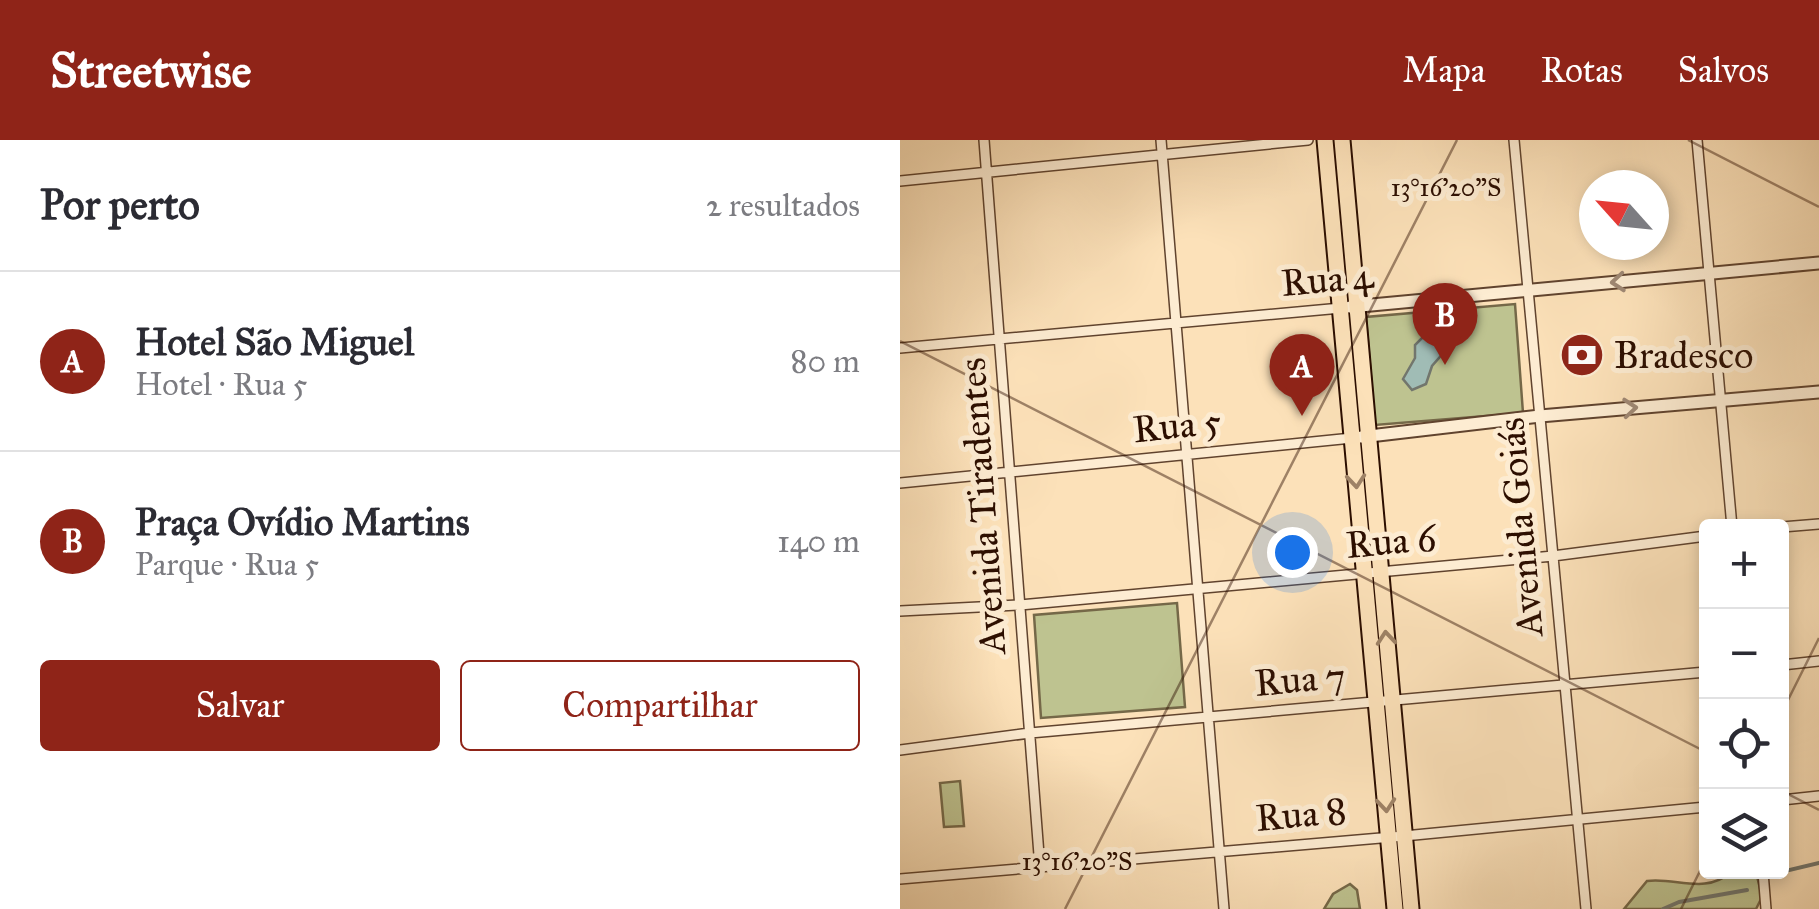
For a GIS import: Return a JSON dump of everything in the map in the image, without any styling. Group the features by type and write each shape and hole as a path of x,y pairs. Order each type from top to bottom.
{"main road":[{"path":"1325,140 1348,307 1373,573 1396,837 1396,909"},
{"path":"1342,140 1348,307"},
{"path":"1396,837 1411,909"}],"street":[{"name":"Avenida Tiradentes","path":"984,140 1040,868"},
{"path":"1161,140 1224,909"},
{"path":"900,181 1308,140"},
{"name":"Avenida Goiás","path":"1514,140 1586,909"},
{"path":"1696,140 1731,519"},
{"name":"Rua 4","path":"900,348 1819,262"},
{"name":"Rua 5","path":"900,483 1540,416 1819,392"},
{"path":"1789,526 1819,524"},
{"name":"Rua 6","path":"900,611 1020,605 1373,573 1699,537"},
{"path":"1789,664 1819,661"},
{"name":"Rua 7","path":"900,750 1030,733 1699,673"},
{"path":"1789,799 1819,796"},
{"name":"Rua 8","path":"900,879 1699,808"},
{"path":"1764,879 1766,909"}],"green space":[{"path":"1515,304 1523,413 1375,425 1366,317"},
{"path":"1177,603 1185,707 1041,718 1034,615"},
{"path":"960,781 964,826 944,827 940,783"},
{"path":"1721,879 1758,879 1762,897 1756,909 1624,909 1647,881 1711,883"},
{"path":"1350,884 1357,890 1360,909 1324,909 1333,894"}],"water":[{"path":"1437,337 1445,351 1432,366 1426,384 1412,390 1403,379 1415,358 1415,345 1422,338"}],"waterway":[{"path":"1789,870 1819,863"},
{"path":"1663,909 1679,902 1747,890"}],"place":[{"name":"Bradesco","path":"1582,355"},
{"name":"Praça Ovídio Martins","path":"1445,365"},
{"name":"Hotel São Miguel","path":"1302,416"}]}
